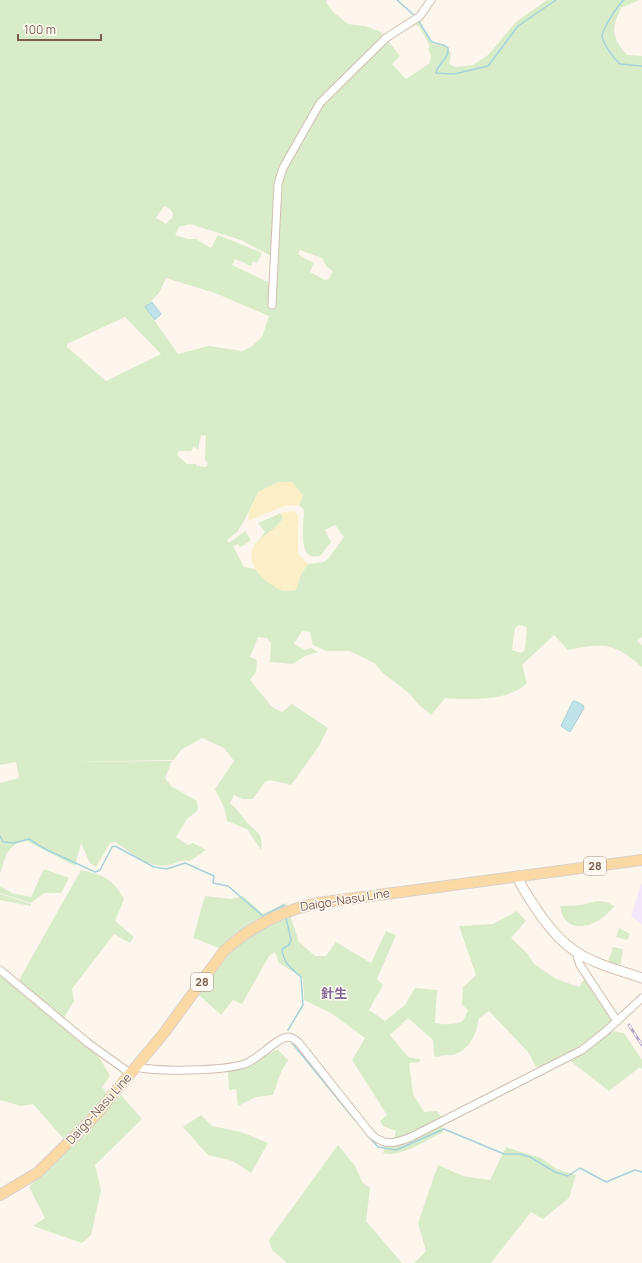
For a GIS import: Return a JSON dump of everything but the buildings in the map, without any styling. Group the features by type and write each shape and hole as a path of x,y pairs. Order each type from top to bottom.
{"main road":[{"name":"Daigo-Nasu Line","path":"0,1195 49,1164 99,1112 134,1071 224,951 237,940 276,916 299,907 318,902 642,860"}],"street":[{"path":"272,305 278,184 284,164 320,103 386,38 420,16 432,0"},
{"path":"517,876 522,888 553,932 563,943 576,953 593,961 642,978"},
{"path":"576,953 580,965 617,1021"},
{"path":"0,970 88,1043 134,1071 231,1068 258,1058 280,1040 287,1037 292,1038 298,1043 371,1134 377,1140 392,1144 411,1137 582,1050 642,998"}],"shaded area":[{"path":"641,884 642,885 642,924 631,916"}],"green space":[{"path":"0,0 327,0 326,2 333,12 348,24 365,26 381,32 400,56 392,64 406,79 430,63 431,56 428,49 430,46 419,26 416,25 404,31 418,21 433,44 445,46 451,53 449,64 456,67 473,65 488,55 516,22 547,0 639,0 621,8 615,22 614,33 615,38 627,55 642,56 642,637 637,641 642,645 642,667 624,653 608,646 590,646 568,650 554,635 522,665 527,683 520,689 511,693 488,698 445,698 431,715 418,704 410,694 383,673 374,663 350,651 326,651 313,645 310,632 302,631 294,644 305,650 311,648 318,652 305,656 293,664 270,662 271,643 267,638 258,637 250,657 257,660 256,672 250,680 272,707 282,712 292,704 328,728 319,746 291,785 270,780 265,782 253,799 243,799 234,795 230,803 237,809 248,824 260,835 262,844 261,850 247,829 227,821 224,807 215,789 234,761 224,748 202,738 181,750 174,760 68,762 172,761 165,778 171,786 197,801 198,810 187,819 176,837 188,845 193,843 206,850 190,861 182,861 169,865 161,866 147,862 115,842 110,843 96,867 90,863 81,843 75,866 27,841 17,843 10,849 6,855 0,874 0,783 19,778 16,762 0,765","holes":["164,206 170,209 173,214 172,219 170,219 166,224 156,218","190,224 241,240 273,257 272,284 232,265 235,259 251,266 253,261 257,263 262,253 218,235 211,248 196,239 188,239 175,235 179,227","300,250 322,258 327,267 333,271 329,279 325,280 310,272 314,263 298,254","166,278 215,293 269,316 262,337 251,347 242,351 209,346 178,354 145,307 159,293","125,317 161,354 106,381 67,347 67,344","201,435 206,436 205,460 208,464 206,467 197,466 196,464 187,464 177,455 179,451 191,451 194,446 198,450","279,482 303,495 299,505 304,510 304,543 307,554 312,556 320,556 331,542 325,530 335,525 344,537 328,559 323,562 308,564 301,574 298,584 266,581 255,569 244,567 233,546 238,544 241,547 251,540 245,531 229,543 227,540 237,532 258,493","519,625 527,627 525,650 521,653 512,650 515,628"]},
{"path":"281,513 283,519 269,534 258,541 265,532 258,523"},
{"path":"44,869 69,878 61,893 44,893 31,903 0,893 0,886 12,893 31,897"},
{"path":"81,870 102,876 112,882 120,892 124,899 115,921 134,937 130,943 114,934 72,989 74,1001 64,1018 18,982"},
{"path":"0,894 31,904 31,906 0,900"},
{"path":"205,896 231,899 243,896 263,914 286,903 299,942 315,956 326,956 336,942 371,963 386,931 396,935 377,979 383,985 369,1010 385,1021 405,1005 415,988 437,990 435,1023 446,1024 463,1021 468,1010 462,1005 463,987 476,975 459,926 493,924 517,911 526,921 511,938 527,953 534,964 556,979 579,987 585,978 611,1016 611,1024 597,1036 601,1040 612,1031 624,1033 642,1060 642,1069 640,1067 609,1091 564,1056 544,1066 536,1067 528,1052 489,1011 479,1018 472,1040 464,1049 453,1055 438,1057 434,1056 433,1040 408,1018 390,1035 408,1057 420,1059 420,1062 409,1063 413,1094 424,1112 437,1111 442,1118 443,1132 405,1151 389,1154 383,1153 388,1139 394,1139 396,1131 383,1126 380,1121 387,1115 352,1060 365,1038 331,1013 304,1000 303,978 279,963 275,952 269,956 242,1004 233,1000 221,1015 198,994 222,949 193,938"},
{"path":"597,901 607,902 614,906 603,918 596,922 589,925 576,926 569,923 563,917 560,906 581,905"},
{"path":"619,928 630,934 627,940 616,937"},
{"path":"613,947 623,949 620,967 608,962"},
{"path":"0,974 99,1057 110,1076 102,1087 108,1095 64,1139 33,1104 21,1106 0,1100"},
{"path":"277,1049 288,1060 281,1072 273,1095 256,1097 238,1106 236,1089 229,1090 228,1072 246,1068"},
{"path":"121,1095 142,1119 95,1165 101,1190 91,1235 82,1243 33,1226 45,1218 29,1187 53,1165"},
{"path":"201,1115 212,1126 241,1132 268,1143 251,1173 233,1161 208,1155 183,1127"},
{"path":"338,1145 355,1166 362,1182 370,1188 366,1221 402,1263 287,1263 272,1250 269,1240"},
{"path":"506,1147 541,1158 557,1169 576,1175 569,1198 543,1219 531,1212 491,1263 414,1263 426,1251 418,1223 438,1165 463,1176 490,1180"}],"sand":[{"path":"279,482 292,482 303,495 299,505 284,506 248,521 249,512 258,492"},
{"path":"293,511 298,514 298,554 308,564 301,574 296,590 285,591 270,584 258,573 252,559 252,551 255,544 283,519 281,513"}],"water":[{"path":"152,302 161,314 155,320 145,307"},
{"path":"573,701 583,705 584,708 570,732 561,726"}],"waterway":[{"path":"397,0 415,16"},
{"path":"418,20 431,41 444,45 448,48 447,55 437,69 436,73 454,74 488,66 518,26 556,0"},
{"path":"624,0 611,17 604,29 602,37 610,52 620,64 642,66"},
{"path":"0,836 3,842 14,843 29,839 45,849 95,872 100,870 112,847 115,846 154,867 167,869 185,863 214,876 213,883 228,886 263,916 284,905"},
{"path":"286,918 291,940 289,945 282,949 284,958 288,965 301,977 303,1005 288,1030"},
{"path":"292,1043 355,1120"},
{"path":"369,1137 378,1147 396,1150 444,1129 504,1154 520,1154 530,1157 555,1172 568,1176 580,1168 606,1182 635,1170 642,1172"}],"railway":[{"path":"629,1025 642,1045"}],"district":[{"name":"針生","path":"334,993"}]}
